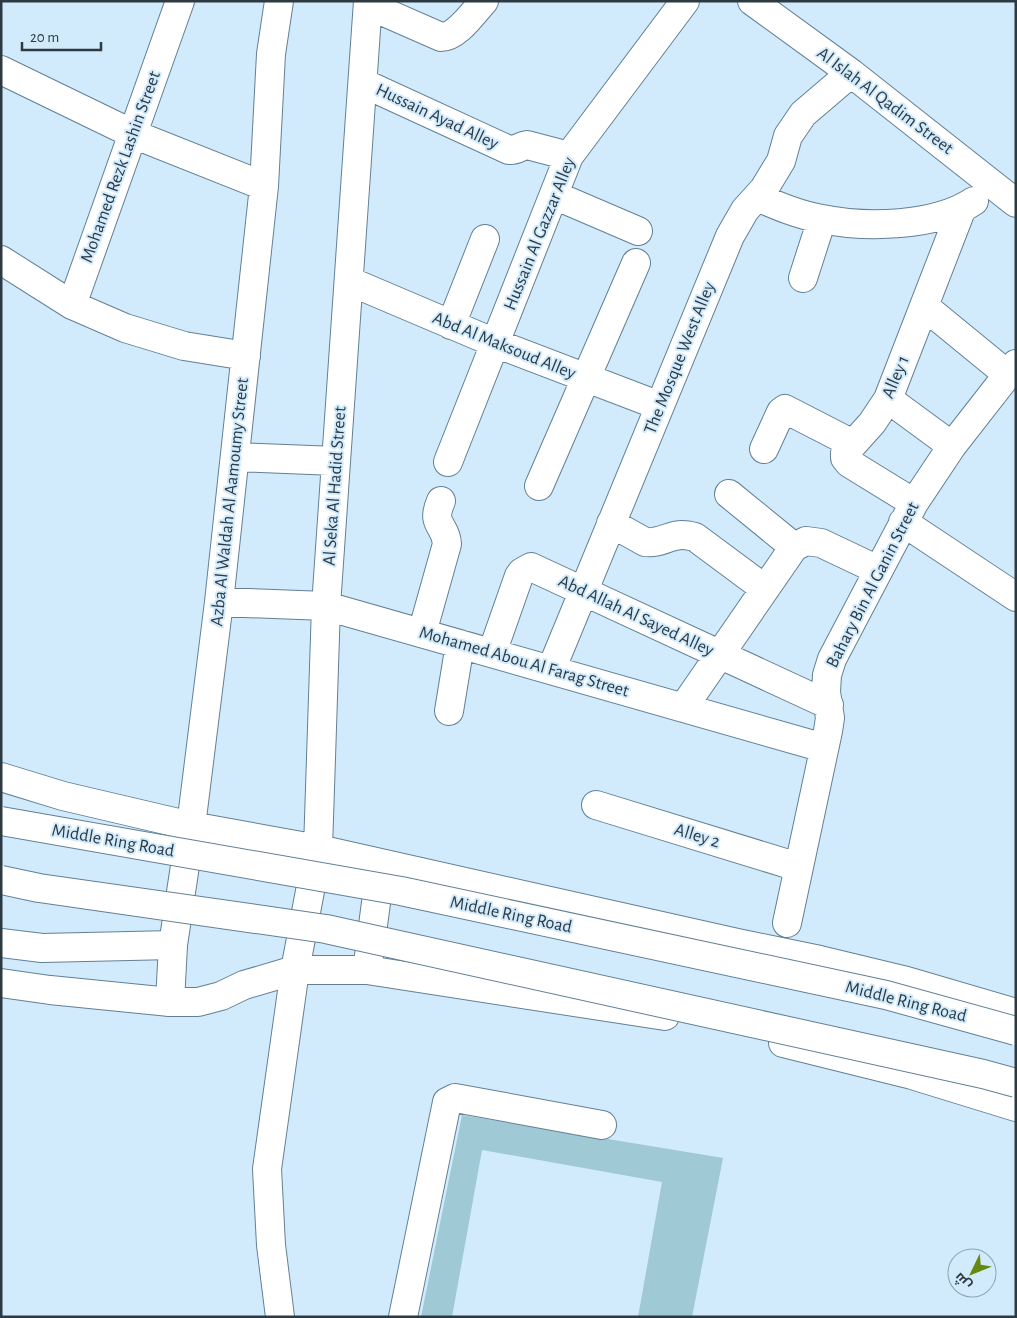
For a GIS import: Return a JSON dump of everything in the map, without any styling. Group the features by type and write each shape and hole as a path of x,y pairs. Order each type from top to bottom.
{"main road":[{"name":"Mohamed Rezk Lashin Street","path":"72,305 180,1"},
{"name":"Azba Al Waldah Al Aamoumy Street","path":"170,1002 173,945 220,602 264,186 271,54 278,1"},
{"path":"368,3 441,37 446,37 454,33 484,1"},
{"name":"Hussain Al Gazzar Alley","path":"448,462 569,156 685,1"},
{"name":"Al Islah Al Qadim Street","path":"752,1 851,73 1006,194"},
{"name":"Al Seka Al Hadid Street","path":"280,1317 271,1246 267,1169 295,970 318,849 326,606 368,3"},
{"path":"1,70 133,134 264,186"},
{"name":"The Mosque West Alley","path":"551,670 730,236 745,210 764,190 781,162 788,136 803,114 851,73"},
{"name":"Hussain Ayad Alley","path":"363,83 509,150 513,151 522,146 527,146 569,156"},
{"path":"757,197 789,210 822,219 857,224 893,224 928,218 1006,194"},
{"path":"554,195 638,231"},
{"name":"Alley 1","path":"853,444 872,423 888,399 962,208"},
{"path":"803,278 822,219"},
{"path":"451,326 485,239"},
{"path":"1,260 72,305 125,328 176,344 246,356"},
{"path":"539,486 636,263"},
{"name":"Abd Al Maksoud Alley","path":"349,281 451,326 660,406"},
{"path":"924,306 1011,369"},
{"name":"Bahary Bin Al Ganin Street","path":"786,923 830,718 826,692 827,675 832,659 908,513 952,446 1011,369"},
{"path":"888,399 952,446"},
{"path":"764,449 781,412 786,409 853,444 844,453 847,461 908,513 1016,598"},
{"path":"235,456 336,461"},
{"path":"729,494 794,547"},
{"path":"422,633 447,544 436,520 436,512 441,501"},
{"path":"612,523 646,542 665,541 683,535 695,537 765,589"},
{"path":"683,708 794,547 806,541 821,543 878,570"},
{"name":"Abd Allah Al Sayed Alley","path":"492,653 519,576 531,567 829,704"},
{"name":"Mohamed Abou Al Farag Street","path":"220,602 326,606 824,748"},
{"path":"449,711 460,644"},
{"path":"1,777 63,796 190,826 318,849 820,960 903,980 1016,1013"},
{"name":"Alley 2","path":"596,805 798,867"},
{"name":"Middle Ring Road","path":"1,820 401,891 886,994 1016,1031"},
{"path":"367,970 381,863"},
{"path":"1,880 48,890 326,929 983,1074 1016,1083"},
{"path":"1,943 42,948 173,945"},
{"path":"1,983 170,1002 198,1002 221,996 244,985 295,970 367,970 650,1013 784,1043 912,1075 1016,1107"},
{"path":"404,1317 447,1102 449,1100 455,1098 602,1125"}],"building":[{"path":"462,1115 723,1158 692,1317 638,1317 662,1182 482,1150 452,1317 421,1317"}]}
